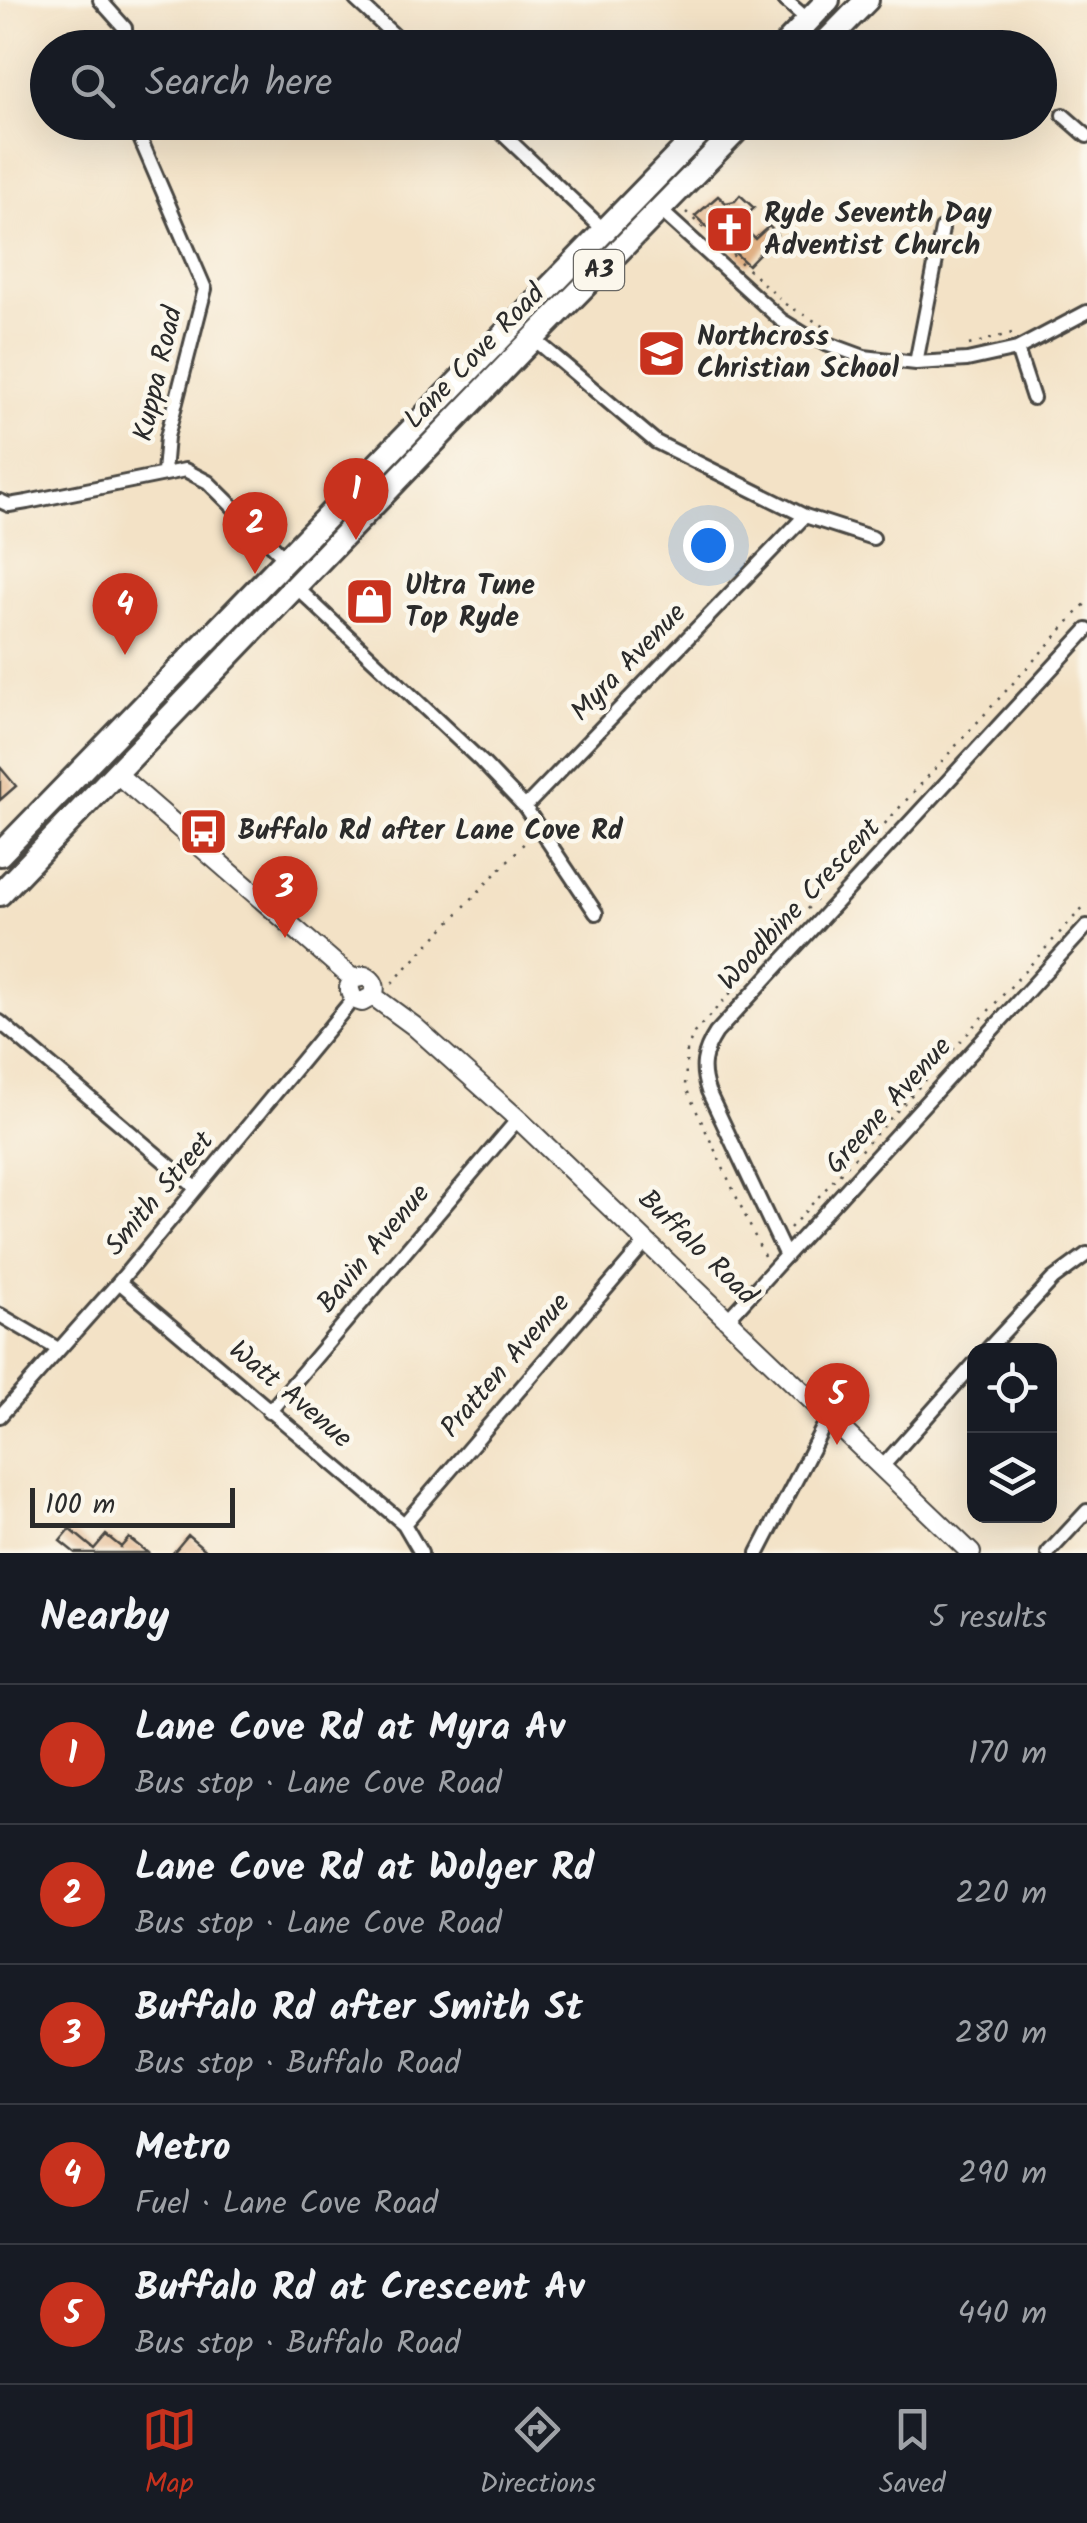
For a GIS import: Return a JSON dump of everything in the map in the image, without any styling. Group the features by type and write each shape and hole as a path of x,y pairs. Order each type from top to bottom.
{"highway":[{"path":"799,30 828,0"},
{"path":"838,30 867,0"},
{"name":"Lane Cove Road","path":"0,854 693,140"},
{"name":"Lane Cove Road","path":"0,894 534,338 670,209 729,140"},
{"path":"96,756 117,774"}],"street":[{"path":"100,0 125,30"},
{"path":"356,0 388,30"},
{"path":"785,0 808,20"},
{"path":"1063,115 1087,136"},
{"name":"Kuppa Road","path":"141,140 206,288 167,437 164,472"},
{"path":"509,140 605,231"},
{"path":"670,209 781,320 836,348 864,357 916,364 966,360 1017,349 1087,312"},
{"path":"916,364 942,229"},
{"path":"534,338 656,442 805,516 873,538"},
{"path":"1017,349 1033,398"},
{"path":"0,501 9,505 28,502 185,470 196,473 286,558"},
{"name":"Myra Avenue","path":"525,807 805,516"},
{"path":"296,586 481,760 525,807 596,912"},
{"name":"Woodbine Crescent","path":"786,1256 708,1091 703,1076 705,1052 716,1032 1087,630"},
{"path":"117,774 354,979"},
{"name":"Greene Avenue","path":"727,1320 1087,926"},
{"path":"365,976 372,980 374,996 362,1002 353,999 349,986 354,979 365,976"},
{"name":"Buffalo Road","path":"374,996 414,1026 518,1119 971,1553"},
{"name":"Smith Street","path":"0,1416 119,1282 353,999"},
{"path":"0,1022 196,1188"},
{"name":"Bavin Avenue","path":"269,1412 518,1119"},
{"name":"Pratten Avenue","path":"404,1524 647,1241"},
{"path":"994,1343 1053,1279 1087,1254"},
{"name":"Watt Avenue","path":"119,1282 404,1524 421,1553"},
{"path":"0,1315 58,1349"},
{"path":"880,1468 967,1372"},
{"path":"758,1553 830,1416"},
{"path":"1048,1553 1087,1511"}],"path":[{"path":"670,209 784,303 826,327"},
{"path":"966,346 1022,330"},
{"path":"391,984 537,829"},
{"path":"789,1229 1087,903"}],"building":[{"name":"Ryde Seventh Day Adventist Church","path":"740,195 754,208 739,223 755,239 769,226 777,235 748,265 695,216 718,196 726,203"},
{"path":"0,767 16,786 0,800"},
{"path":"70,1529 94,1549 106,1535 121,1547 129,1538 148,1553 75,1553 60,1541"},
{"path":"188,1535 209,1553 173,1553"}],"place":[{"name":"Ryde Seventh Day Adventist Church","path":"729,230"},
{"name":"Northcross Christian School","path":"662,353"},
{"name":"Lane Cove Rd at Myra Av","path":"356,540"},
{"name":"Lane Cove Rd at Wolger Rd","path":"255,574"},
{"name":"Ultra Tune Top Ryde","path":"370,602"},
{"name":"Metro","path":"125,655"},
{"name":"Buffalo Rd after Lane Cove Rd","path":"203,831"},
{"name":"Buffalo Rd after Smith St","path":"285,938"},
{"name":"Buffalo Rd at Crescent Av","path":"837,1445"}]}
